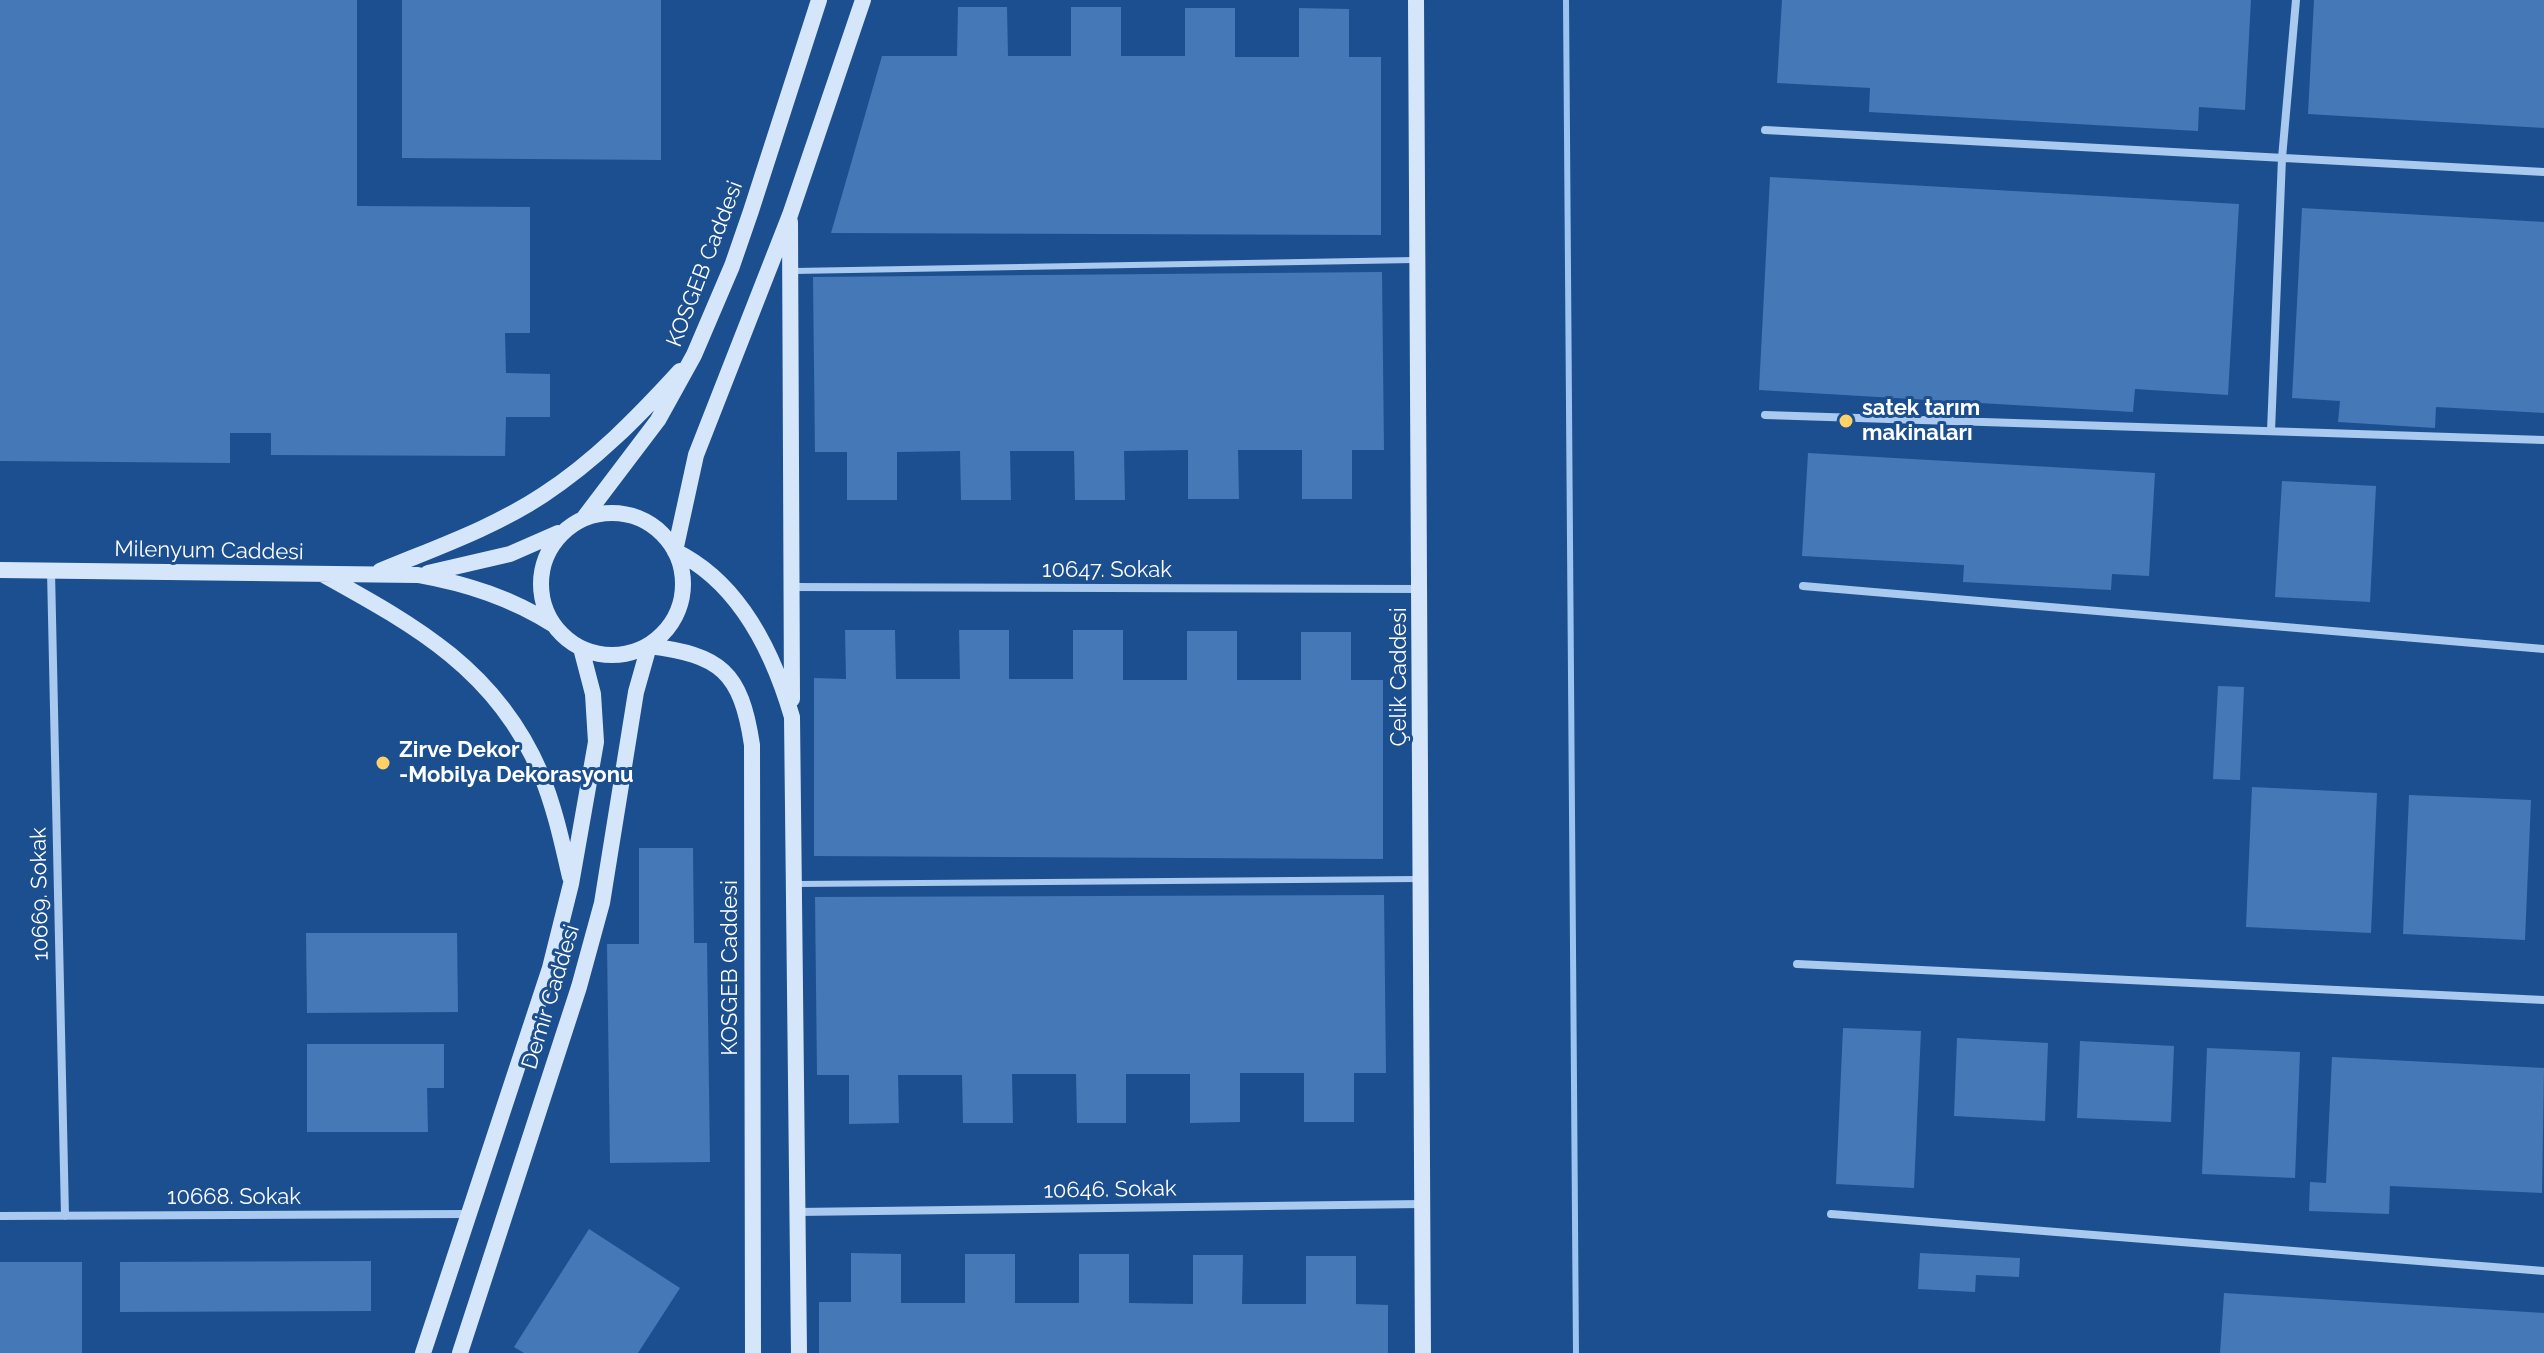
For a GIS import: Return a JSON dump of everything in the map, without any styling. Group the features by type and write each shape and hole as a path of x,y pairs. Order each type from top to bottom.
{"main road":[{"name":"KOSGEB Caddesi","path":"576,523 658,420 694,355 751,211 819,0"},
{"path":"675,551 696,455 790,215 863,0"},
{"name":"Çelik Caddesi","path":"1416,0 1423,1353"},
{"path":"790,215 799,1353"},
{"path":"372,574 473,532 542,496 615,439 694,355"},
{"path":"609,513 636,517 659,530 675,551 683,577 681,604 674,621 649,646 636,652 608,655 581,648 554,625 543,600 542,573 551,548 576,523 609,513"},
{"name":"Milenyum Caddesi","path":"418,575 510,554 545,541 576,523"},
{"path":"675,551 695,560 712,574 745,614 775,666 792,717"},
{"name":"Milenyum Caddesi","path":"0,570 418,575 460,583 496,595 554,625"},
{"path":"323,574 431,638 481,680 505,709 540,773 553,808 571,884"},
{"name":"KOSGEB Caddesi","path":"649,646 689,651 711,661 727,675 740,695 752,745 753,1353"},
{"name":"Demir Caddesi","path":"460,1353 579,987 602,903 636,692 649,646"},
{"name":"Demir Caddesi","path":"423,1353 550,968 571,884 596,742 593,694 581,648"}],"street":[{"path":"2271,431 2282,158 2296,0"},
{"path":"1765,130 2544,172"},
{"path":"1765,415 2544,440"},
{"name":"10669. Sokak","path":"51,571 65,1216"},
{"path":"1803,586 2544,649"},
{"name":"10647. Sokak","path":"793,587 1421,589"},
{"path":"1797,964 2544,1000"},
{"name":"10646. Sokak","path":"797,1212 1423,1204"},
{"name":"10668. Sokak","path":"0,1216 468,1214"},
{"path":"1831,1214 2544,1271"}],"lane":[{"path":"790,271 1418,260"},
{"path":"795,884 1422,879"}],"building":[{"path":"0,0 357,0 357,206 530,207 530,333 505,333 506,373 550,374 550,417 506,417 505,456 271,455 271,433 230,433 230,463 0,461"},
{"path":"402,0 661,0 661,160 402,158"},
{"path":"1782,0 2251,0 2245,110 2199,107 2198,131 1869,112 1870,88 1777,83"},
{"path":"2314,0 2544,0 2544,128 2308,114"},
{"path":"958,7 1007,7 1008,56 1071,56 1071,7 1121,7 1121,56 1185,56 1185,8 1235,8 1235,57 1299,57 1299,8 1349,9 1349,57 1381,57 1381,235 831,233 882,56 957,56"},
{"path":"1770,177 2239,204 2228,395 2135,389 2133,412 1759,390"},
{"path":"2302,208 2544,222 2544,413 2436,407 2435,428 2338,422 2340,401 2292,398"},
{"path":"1382,272 1384,450 1352,450 1352,499 1302,499 1302,450 1238,450 1239,499 1188,499 1188,450 1124,451 1125,500 1075,500 1074,451 1010,451 1011,500 961,500 960,451 897,452 897,500 847,500 847,452 815,452 813,277"},
{"path":"1808,453 2155,473 2149,576 2112,574 2111,590 1963,582 1964,565 1802,556"},
{"path":"2282,481 2376,486 2370,602 2275,597"},
{"path":"845,630 895,630 896,679 960,679 959,630 1009,630 1009,679 1073,679 1073,630 1123,630 1123,680 1187,680 1187,631 1237,631 1237,680 1301,680 1301,632 1351,632 1351,680 1383,680 1383,859 814,856 814,678 846,679"},
{"path":"2218,686 2244,687 2240,780 2213,779"},
{"path":"2252,787 2377,793 2371,933 2246,927"},
{"path":"2409,795 2531,800 2525,940 2403,934"},
{"path":"639,848 693,848 694,943 707,943 710,1162 610,1163 607,944 639,944"},
{"path":"1384,895 1386,1073 1354,1073 1354,1122 1304,1122 1304,1073 1240,1073 1240,1122 1190,1123 1190,1074 1126,1074 1126,1123 1077,1123 1076,1074 1012,1074 1013,1123 963,1123 962,1075 898,1075 899,1123 849,1124 849,1075 817,1075 815,897"},
{"path":"306,933 457,933 458,1012 307,1013"},
{"path":"1843,1028 1921,1031 1914,1188 1836,1184"},
{"path":"1957,1038 2048,1043 2045,1121 1954,1116"},
{"path":"2080,1041 2174,1046 2171,1122 2077,1118"},
{"path":"307,1044 444,1044 444,1088 427,1088 428,1132 307,1132"},
{"path":"2207,1048 2300,1052 2295,1178 2202,1174"},
{"path":"2332,1057 2544,1068 2542,1193 2390,1186 2389,1214 2309,1211 2310,1182 2326,1183"},
{"path":"589,1229 680,1288 638,1353 524,1353 514,1347"},
{"path":"851,1253 901,1254 901,1303 965,1303 965,1254 1015,1254 1015,1303 1079,1303 1079,1254 1129,1254 1129,1303 1193,1304 1193,1255 1243,1255 1242,1304 1306,1304 1306,1256 1356,1256 1356,1304 1388,1305 1388,1353 819,1353 819,1302 851,1302"},
{"path":"1920,1253 2020,1258 2019,1277 1976,1275 1975,1292 1918,1289"},
{"path":"371,1261 371,1311 120,1312 120,1262"},
{"path":"0,1262 82,1262 82,1353 0,1353"},
{"path":"2224,1293 2544,1313 2544,1353 2220,1353"}],"waterway":[{"path":"1566,0 1576,1353"}],"place":[{"name":"satek tarım makinaları","path":"1846,421"},
{"name":"Zirve Dekor -Mobilya Dekorasyonu","path":"383,763"}]}
